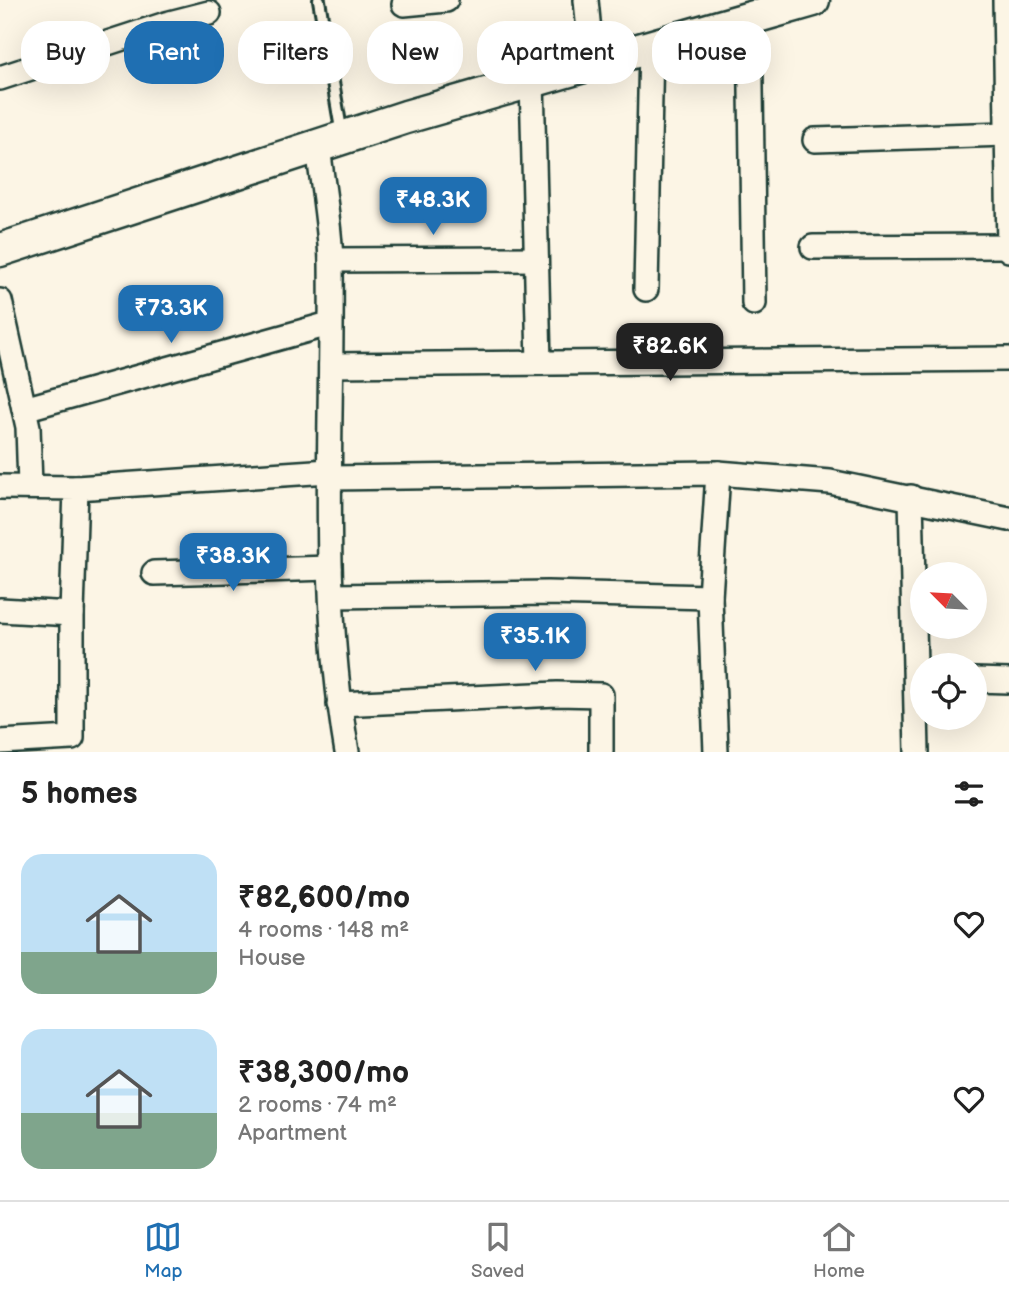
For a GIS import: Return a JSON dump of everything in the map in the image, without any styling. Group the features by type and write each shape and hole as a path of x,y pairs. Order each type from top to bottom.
{"main road":[{"path":"638,50 813,0"},
{"path":"0,250 330,141 519,84"}],"street":[{"path":"404,4 446,0"},
{"path":"586,0 588,21"},
{"path":"813,247 1009,248 1005,0"},
{"path":"0,78 166,24 209,13"},
{"path":"750,18 754,303"},
{"path":"646,289 650,46"},
{"path":"532,84 539,363"},
{"path":"816,140 1008,147"},
{"path":"330,141 330,568 339,704 347,752"},
{"path":"331,260 536,259"},
{"path":"0,301 28,427 30,486"},
{"path":"24,408 329,324"},
{"path":"331,365 1009,359"},
{"path":"716,752 710,597 718,473"},
{"path":"0,486 76,488 330,474 718,473 830,482 1009,519"},
{"path":"0,741 73,745 72,614 76,488"},
{"path":"911,497 918,653"},
{"path":"154,573 330,568"},
{"path":"332,596 547,593 710,597"},
{"path":"0,611 72,614"},
{"path":"987,680 1009,681"},
{"path":"339,704 557,694 601,695 601,752"},
{"path":"917,752 918,730"}],"lane":[{"path":"319,0 330,141"}]}
